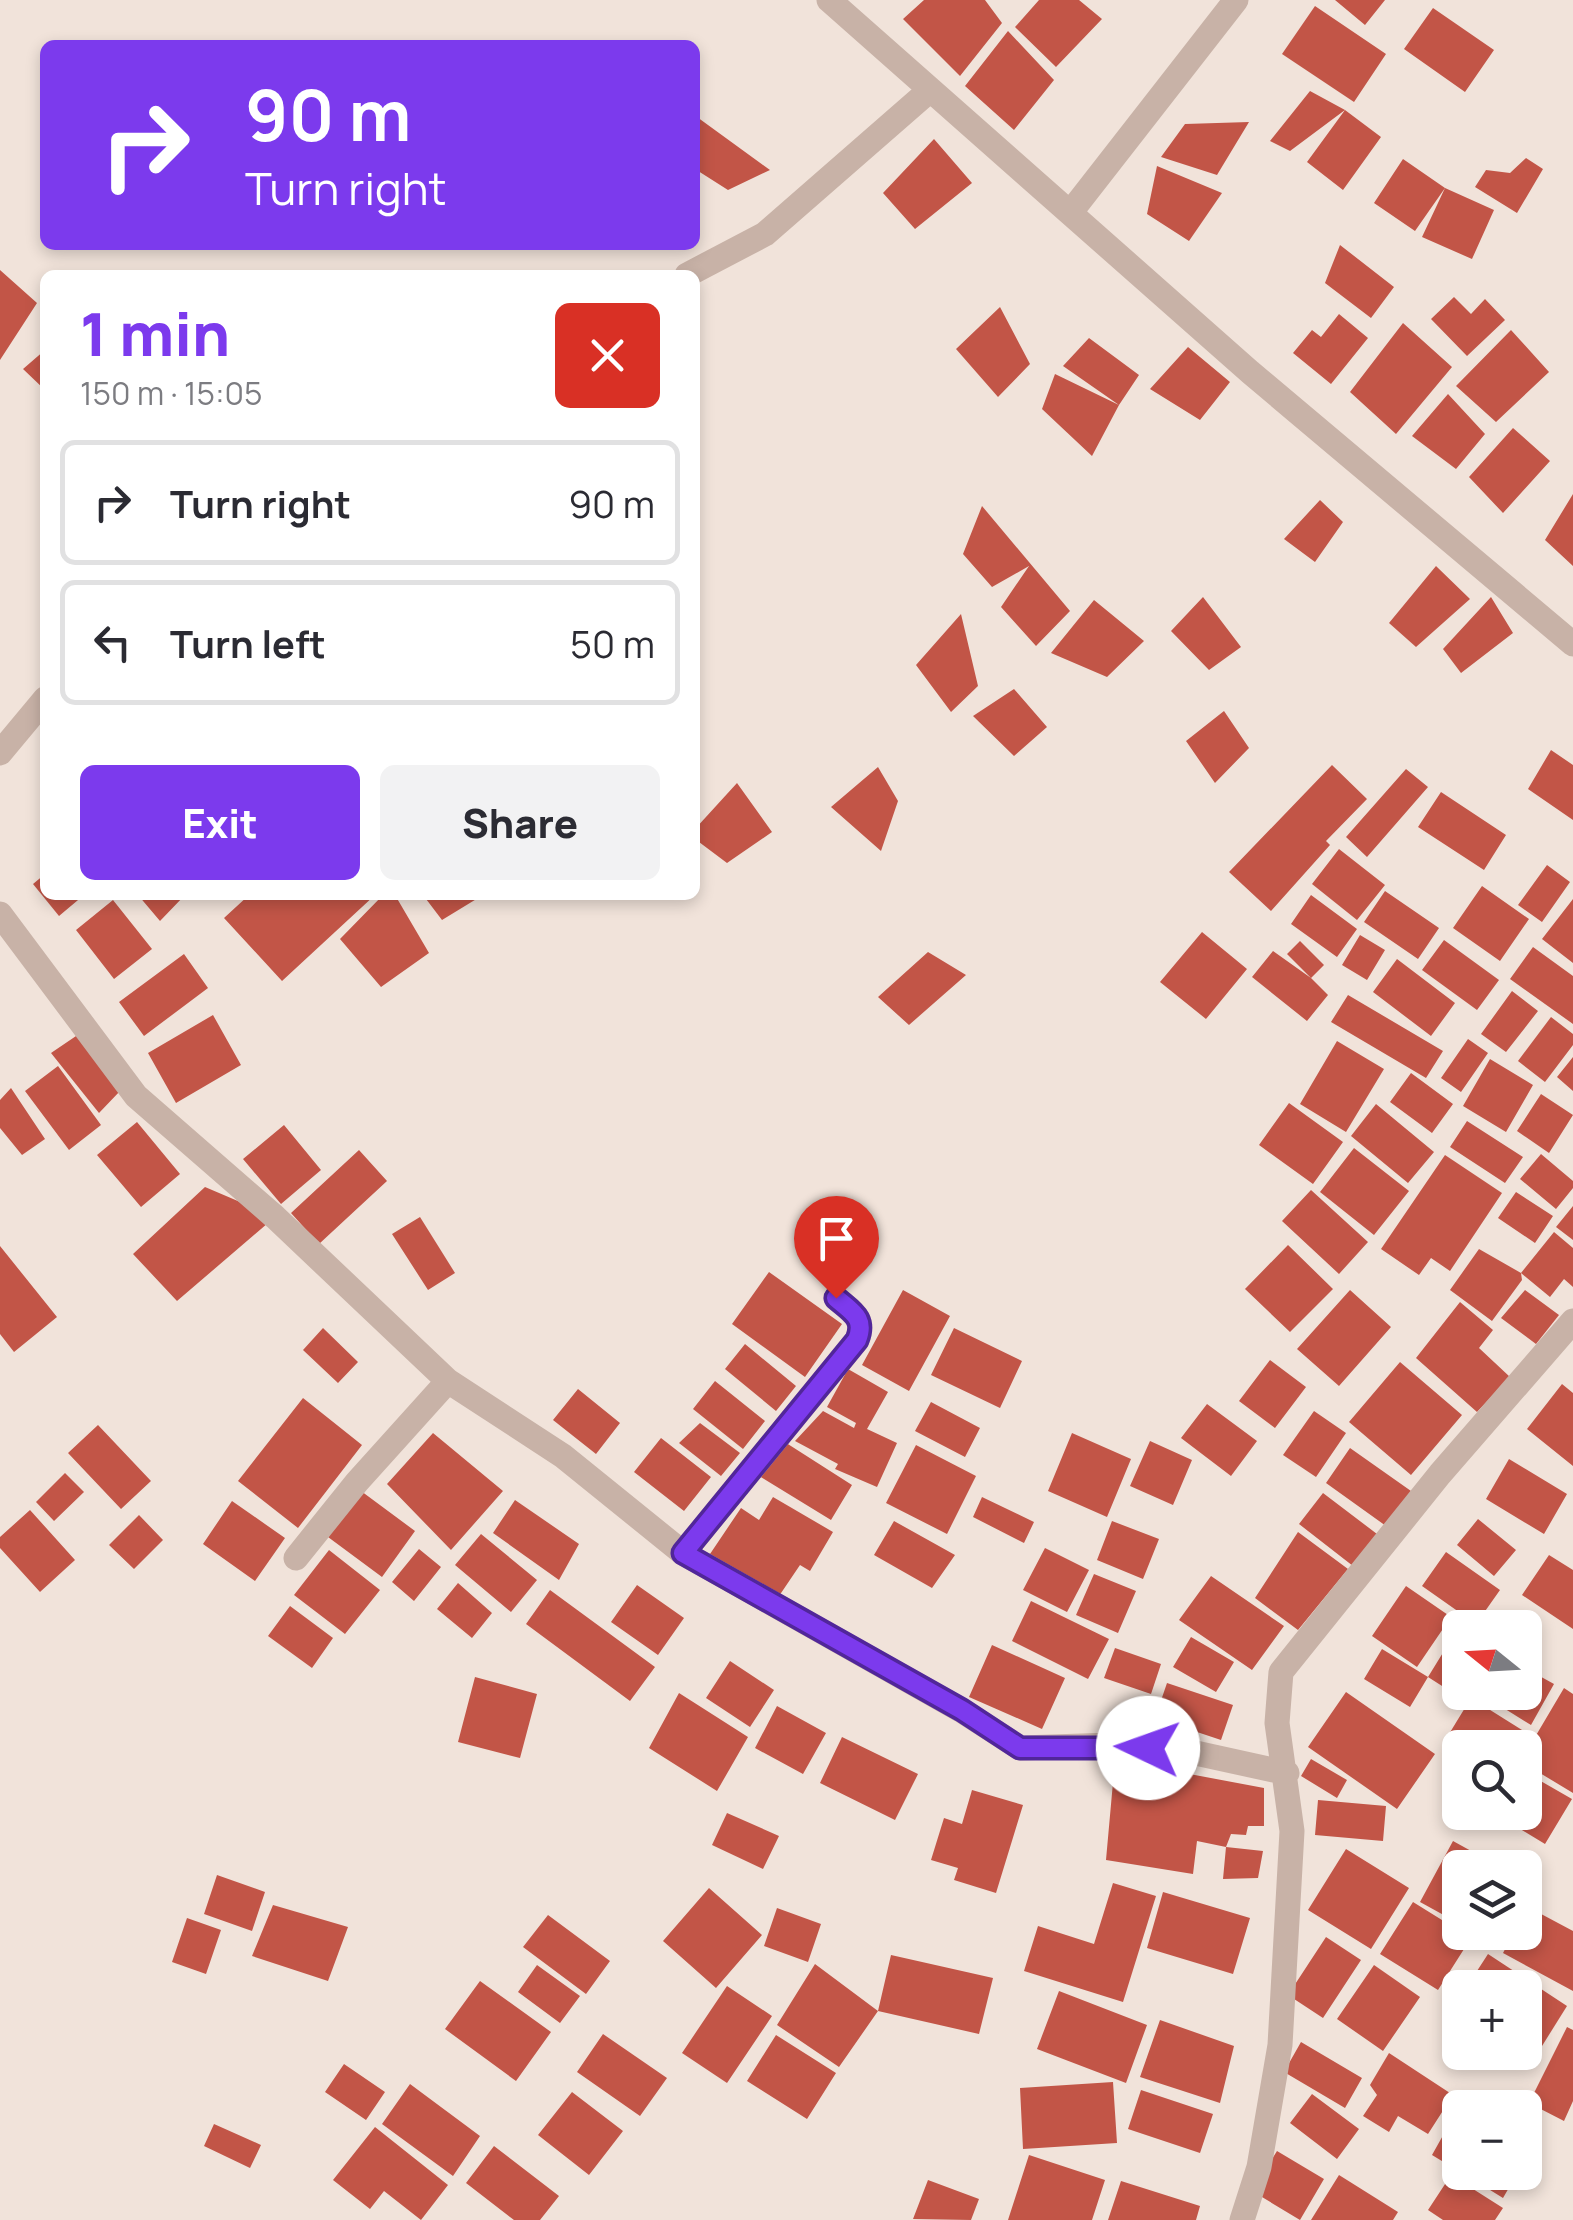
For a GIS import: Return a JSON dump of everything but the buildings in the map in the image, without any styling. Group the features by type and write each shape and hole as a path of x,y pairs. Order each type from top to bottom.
{"street":[{"path":"829,0 1250,372 1573,644"},
{"path":"1070,213 1236,0"},
{"path":"697,270 765,234 930,90"},
{"path":"0,753 40,705"},
{"path":"0,914 136,1096 275,1217 448,1381 563,1456 683,1553 962,1710 1020,1748 1113,1745 1182,1750 1287,1773"},
{"path":"683,1553 857,1340 862,1327 860,1318 836,1298"},
{"path":"1242,2220 1259,2167 1280,2045 1292,1831 1287,1773 1277,1723 1281,1672 1440,1474 1573,1321"},
{"path":"296,1558 357,1482 448,1381"}],"route":[{"path":"836,1298 860,1318 862,1327 857,1340 683,1553 962,1710 1020,1748 1148,1748"}]}
